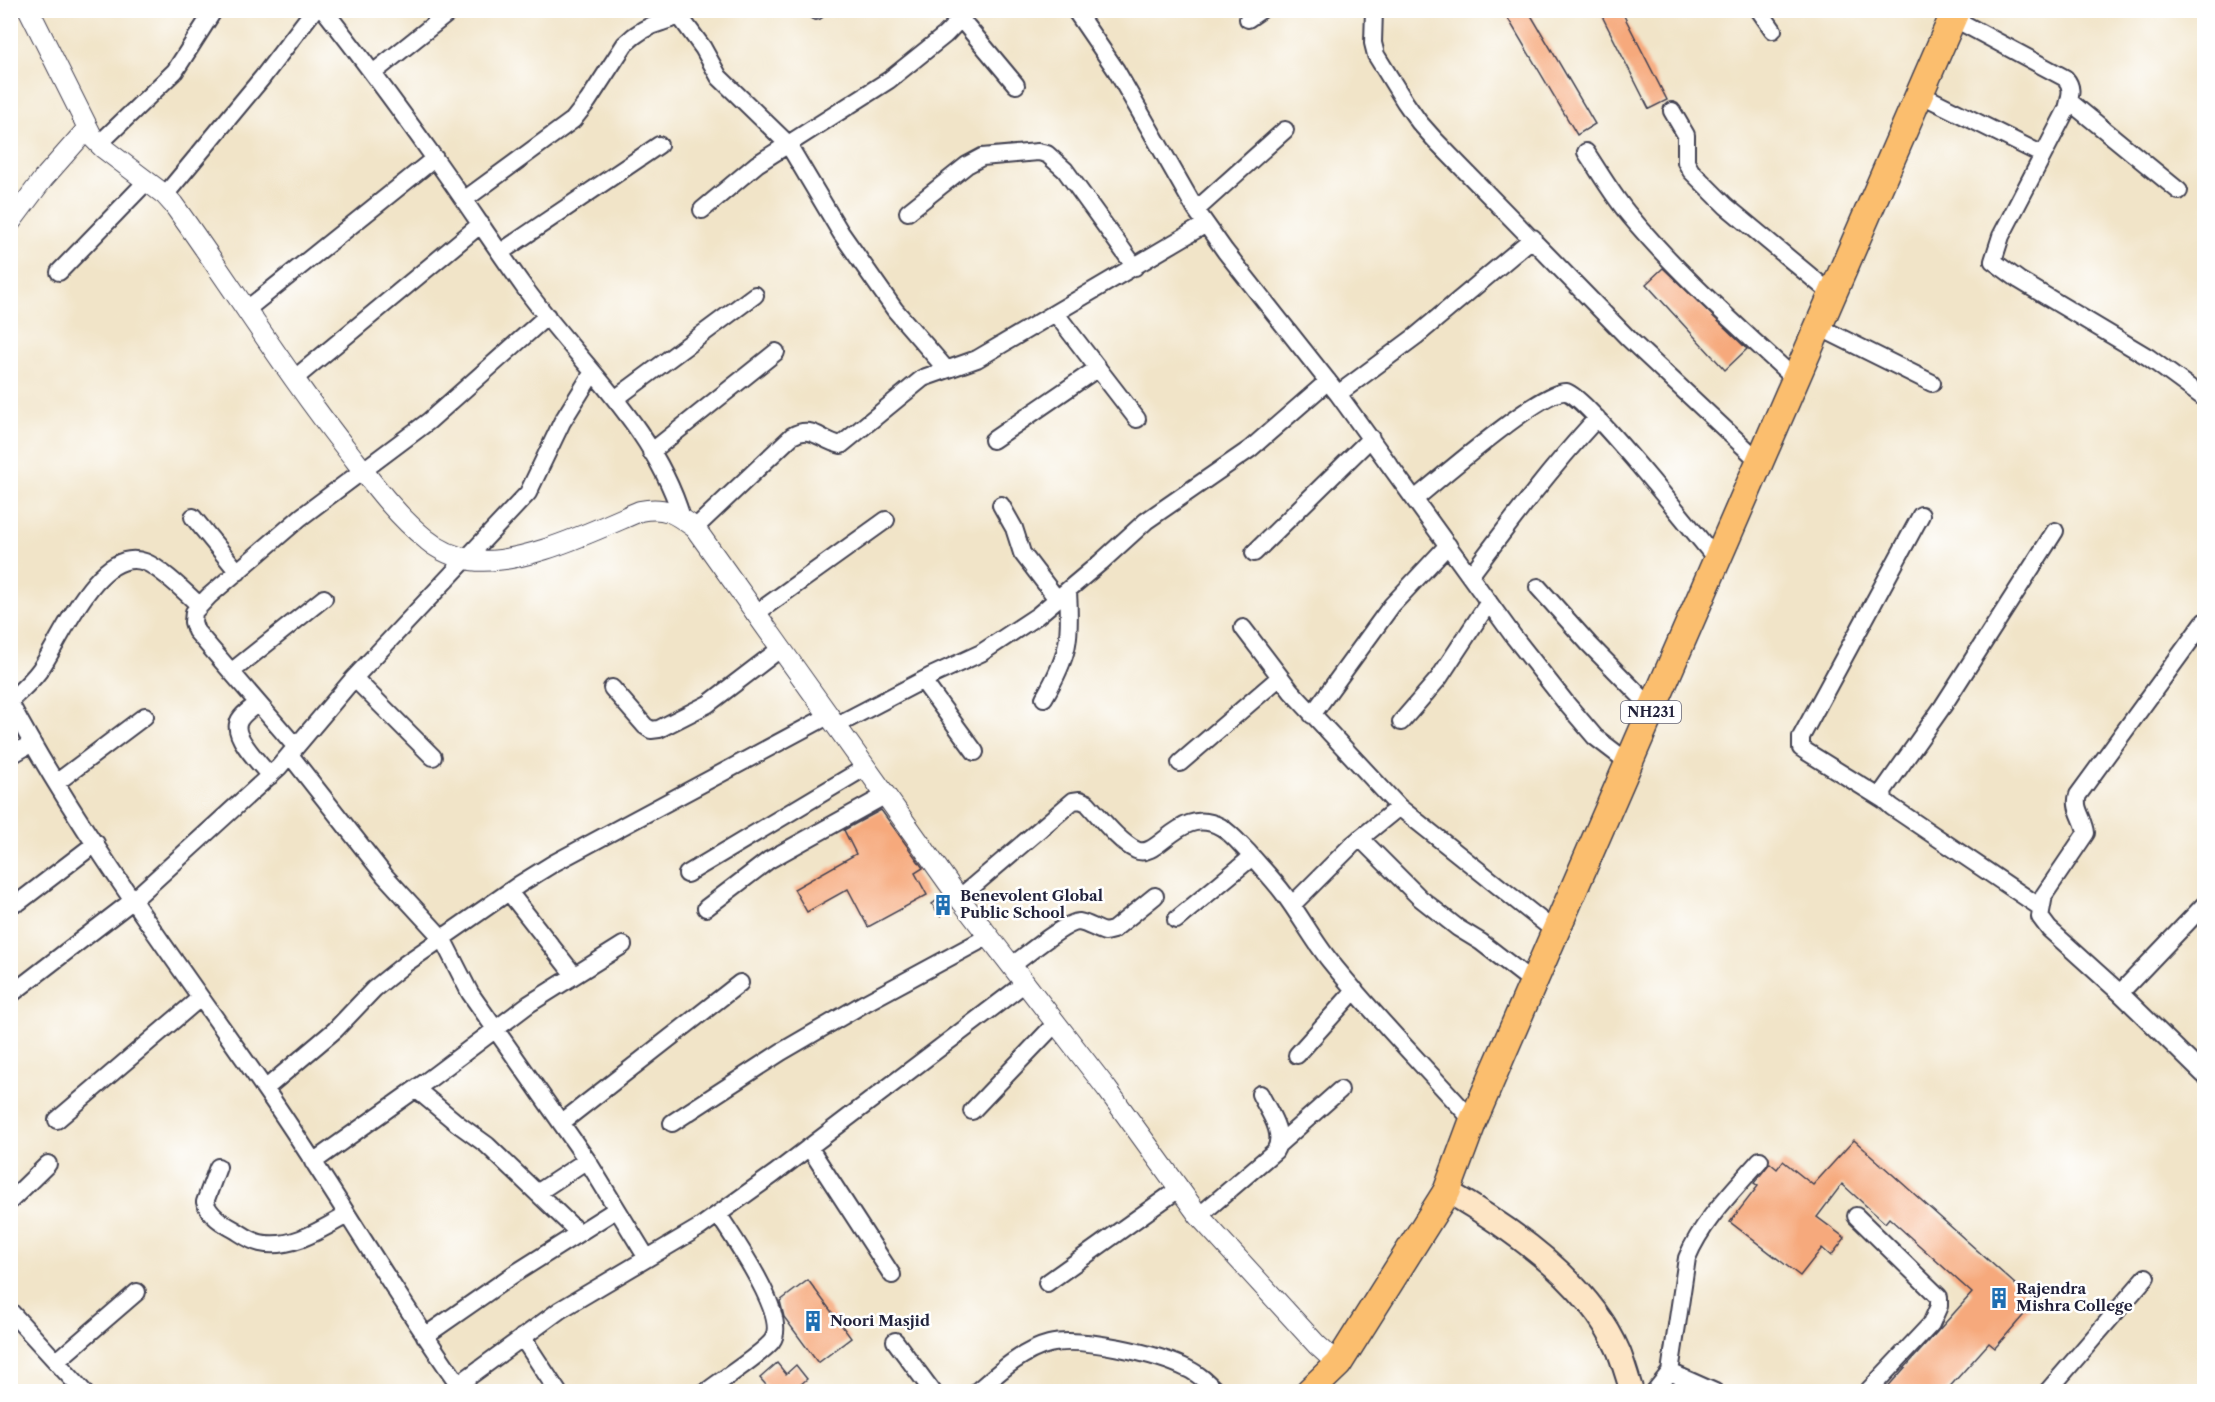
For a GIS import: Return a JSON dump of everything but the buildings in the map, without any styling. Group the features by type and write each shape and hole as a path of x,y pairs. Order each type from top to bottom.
{"highway":[{"name":"NH231","path":"1310,1392 1338,1364 1447,1191 1473,1121 1955,14"}],"main road":[{"path":"1447,1191 1480,1210 1544,1258 1574,1287 1595,1313 1618,1351 1632,1392"}],"street":[{"path":"29,10 93,136 165,195 204,246 294,379 364,472 399,514 426,540 444,552 465,559 495,560 541,551 640,511 653,508 665,509 688,523"},
{"path":"10,223 43,179 175,70 185,58 214,10"},
{"path":"165,195 262,78 314,10"},
{"path":"324,10 435,158 524,288 615,399 651,452 674,492 688,523 833,720 959,898 1056,1023 1199,1215 1317,1346 1338,1364"},
{"path":"373,73 452,10"},
{"path":"1075,10 1116,70 1206,224 1371,438 1514,637 1595,737 1629,763"},
{"path":"1374,10 1373,43 1376,54 1410,109 1435,140 1629,339 1760,462"},
{"path":"1759,10 1773,30"},
{"path":"464,200 573,120 625,44 633,36 654,24 682,13 719,77 788,144 842,233 896,310 946,369"},
{"path":"702,210 749,170 889,80 945,35 966,13 1016,85"},
{"path":"1955,14 2065,78 2071,84 2069,100 2001,236 1993,261 2019,280 2148,357 2205,398"},
{"path":"1920,94 2043,155"},
{"path":"2069,100 2179,191"},
{"path":"1672,111 1686,135 1686,162 1691,171 1726,206 1833,295"},
{"path":"1196,210 1285,130"},
{"path":"501,252 659,145"},
{"path":"908,212 967,165 982,157 1038,152 1047,154 1065,170 1135,267"},
{"path":"1586,152 1628,214 1647,235 1708,298 1796,380"},
{"path":"246,310 435,158"},
{"path":"58,272 147,181"},
{"path":"294,379 481,224"},
{"path":"688,523 792,436 808,430 825,440 841,445 923,378 977,359 1206,224"},
{"path":"265,1089 335,1030 389,976 554,863 833,720 981,653 1037,616 1146,521 1333,388 1416,336 1533,238"},
{"path":"615,399 755,295"},
{"path":"1056,314 1137,418"},
{"path":"547,316 429,421 301,517 199,605 194,612 193,622 196,631 258,703 338,818 385,876 442,938 470,993 587,1160 647,1258"},
{"path":"1819,327 1932,383"},
{"path":"651,452 776,352"},
{"path":"993,440 1098,368"},
{"path":"10,995 132,901 270,776 354,678 528,493 562,422 593,372"},
{"path":"1415,499 1520,415 1564,391 1572,394 1597,417 1717,560"},
{"path":"1470,576 1521,507 1597,417"},
{"path":"1254,553 1371,438"},
{"path":"1000,505 1014,528 1022,553 1062,595 1069,639 1067,651 1058,674 1044,698"},
{"path":"1921,515 1801,737 1801,748 1884,800 2040,907"},
{"path":"193,518 238,572"},
{"path":"755,614 886,520"},
{"path":"1884,800 1883,791 1886,784 1943,706 2055,531"},
{"path":"1312,715 1392,605 1448,545"},
{"path":"199,605 145,562 128,560 120,563 105,573 93,587 69,618 39,672 10,702 56,783 132,901 265,1089 425,1336 462,1388 522,1337 560,1310 700,1227 1025,984"},
{"path":"1538,587 1589,644 1653,709"},
{"path":"231,672 324,598"},
{"path":"1401,722 1439,678 1489,602"},
{"path":"2205,622 2078,795 2077,809 2085,826 2085,833 2044,895 2040,907 2040,917 2049,929 2205,1075"},
{"path":"1243,628 1312,715 1399,807 1556,932"},
{"path":"612,688 645,726 651,730 659,729 708,704 780,649"},
{"path":"1180,763 1280,677"},
{"path":"354,678 433,757"},
{"path":"923,681 975,752"},
{"path":"258,703 241,718 237,725 237,732 270,776"},
{"path":"56,783 145,716"},
{"path":"10,756 32,743"},
{"path":"687,874 866,767"},
{"path":"706,908 769,860 886,795"},
{"path":"959,898 1073,801 1080,800 1087,803 1135,850 1143,852 1150,851 1181,827 1204,821 1223,828 1252,857 1292,905 1328,959 1473,1121"},
{"path":"1292,905 1360,838 1399,807"},
{"path":"1360,838 1420,898 1534,983"},
{"path":"20,902 96,843"},
{"path":"1176,920 1252,857"},
{"path":"509,892 574,975"},
{"path":"1011,966 1061,930 1075,923 1081,922 1105,932 1113,930 1155,896"},
{"path":"2120,993 2205,905"},
{"path":"672,1123 781,1052 865,1002 989,936"},
{"path":"313,1162 416,1089 529,1004 623,945"},
{"path":"561,1123 740,983"},
{"path":"1297,1055 1355,990"},
{"path":"57,1120 200,998"},
{"path":"972,1111 1056,1023"},
{"path":"416,1089 487,1145 579,1233"},
{"path":"1199,1215 1275,1151 1279,1144 1340,1090"},
{"path":"1260,1094 1280,1137 1279,1144"},
{"path":"809,1147 892,1275"},
{"path":"537,1193 587,1160"},
{"path":"1654,1392 1670,1372 1687,1258 1693,1244 1708,1222 1760,1160"},
{"path":"10,1201 48,1164"},
{"path":"218,1167 205,1202 207,1208 220,1222 251,1240 261,1243 280,1243 307,1237 347,1215"},
{"path":"1047,1283 1180,1188"},
{"path":"425,1336 514,1274 617,1209"},
{"path":"706,1392 763,1349 772,1341 775,1333 763,1287 718,1214"},
{"path":"1856,1216 1939,1297 1939,1306 1932,1324 1867,1392"},
{"path":"2047,1392 2146,1277"},
{"path":"57,1361 136,1292"},
{"path":"10,1311 57,1361 81,1391"},
{"path":"522,1337 558,1392"},
{"path":"895,1341 933,1392"},
{"path":"976,1392 1016,1360 1038,1348 1050,1344 1066,1343 1122,1349 1175,1363 1199,1376 1217,1392"},
{"path":"1670,1372 1715,1392"}],"place":[{"name":"Benevolent Global Public School","path":"943,905"},
{"name":"Rajendra Mishra College","path":"1999,1298"},
{"name":"Noori Masjid","path":"813,1321"}]}
